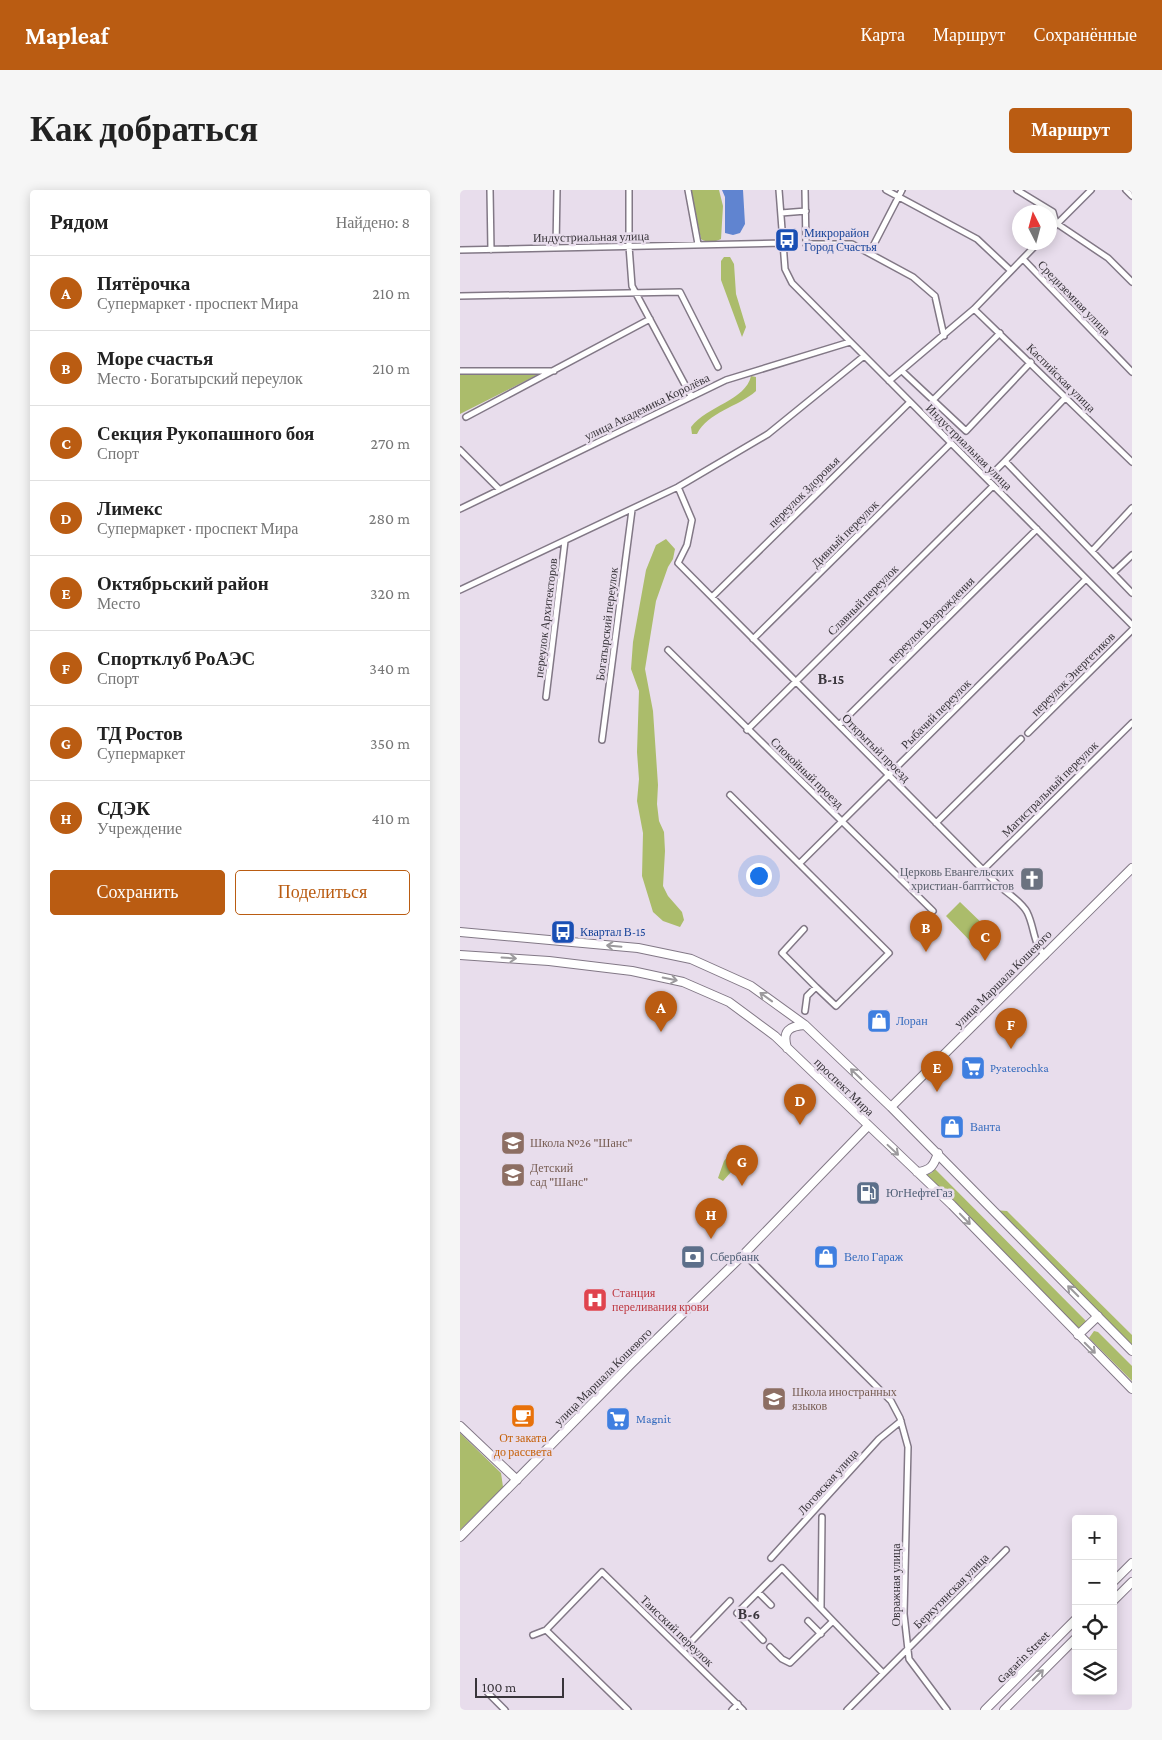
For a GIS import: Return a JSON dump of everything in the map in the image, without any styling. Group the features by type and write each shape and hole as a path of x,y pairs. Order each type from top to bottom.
{"street":[{"path":"490,190 491,250"},
{"path":"556,248 557,190"},
{"path":"629,190 629,246 632,286 691,396"},
{"path":"688,190 698,244"},
{"path":"779,190 783,243"},
{"path":"805,190 806,244 852,244 870,252 913,277 935,296 944,336"},
{"path":"886,190 977,240 1010,270"},
{"path":"870,252 902,190"},
{"path":"1017,190 1042,205"},
{"path":"1057,222 1091,190"},
{"path":"1126,190 1132,196"},
{"path":"780,213 806,211"},
{"path":"1057,224 1108,258 1132,282"},
{"name":"Индустриальная улица","path":"460,250 783,243 784,269 792,283 1132,625"},
{"path":"889,381 974,309 1031,250"},
{"name":"Средиземная улица","path":"1023,259 1132,372"},
{"path":"460,296 680,292 718,367"},
{"name":"Каспийская улица","path":"974,309 1031,362 1132,462"},
{"path":"466,417 650,320"},
{"path":"933,400 1000,334"},
{"name":"улица Академика Королёва","path":"460,509 726,380 850,342"},
{"path":"460,590 678,487 768,434 864,356"},
{"path":"902,371 966,431 1031,362"},
{"path":"460,371 555,371"},
{"path":"987,479 1066,397"},
{"name":"переулок Здоровья","path":"712,597 910,402"},
{"name":"Дивный переулок","path":"753,639 951,443"},
{"path":"460,450 499,489"},
{"path":"1005,461 1132,593"},
{"name":"Славный переулок","path":"747,730 993,486"},
{"name":"Открытый проезд","path":"678,487 692,520 687,545 678,563 1027,912 1034,939 1044,955"},
{"path":"1092,551 1132,508"},
{"name":"Богатырский переулок","path":"602,740 632,510"},
{"name":"переулок Возрождения","path":"839,725 1037,530"},
{"name":"переулок Архитекторов","path":"546,697 565,541"},
{"path":"1113,573 1132,555"},
{"name":"Рыбачий переулок","path":"800,863 1086,579"},
{"name":"переулок Энергетиков","path":"1028,733 1132,630"},
{"name":"Спокойный проезд","path":"668,650 747,730 933,911"},
{"name":"Магистральный переулок","path":"983,870 1132,723"},
{"path":"936,823 1021,739"},
{"path":"730,795 889,953 836,1006 782,953 804,930"},
{"name":"улица Маршала Кошевого","path":"892,1108 1132,869"},
{"name":"проспект Мира","path":"460,932 638,948 692,959 751,986 805,1025 892,1108 1132,1351"},
{"name":"проспект Мира","path":"460,955 577,964 632,971 683,982 729,1002 787,1048 917,1172 1132,1389"},
{"path":"805,1011 804,1004 807,996 816,987"},
{"path":"787,1048 784,1037 788,1029 805,1025"},
{"path":"460,1427 516,1480 867,1125"},
{"name":"улица Маршала Кошевого","path":"460,1535 744,1254 867,1125"},
{"path":"917,1172 925,1172 933,1166 938,1153"},
{"name":"Овражная улица","path":"744,1254 891,1401 901,1421 908,1447 904,1614 909,1659 947,1710"},
{"path":"1078,1335 1098,1316"},
{"name":"Логовская улица","path":"771,1558 879,1440 901,1421"},
{"name":"Логовская улица","path":"820,1607 822,1517"},
{"name":"Беркутянская улица","path":"847,1710 1006,1550"},
{"path":"1117,1578 1132,1563"},
{"path":"763,1640 737,1613 782,1568 883,1674"},
{"name":"Таисский переулок","path":"546,1630 602,1572 743,1710"},
{"path":"1117,1597 1132,1582"},
{"path":"758,1592 771,1605"},
{"path":"683,1650 730,1601"},
{"path":"808,1621 820,1634"},
{"path":"770,1647 782,1659 790,1663 834,1621"},
{"name":"Gagarin Street","path":"985,1710 1072,1623"},
{"path":"533,1635 546,1630 628,1710"},
{"name":"Gagarin Street","path":"1004,1710 1072,1642"},
{"path":"488,1693 505,1710"},
{"path":"732,1710 738,1704"}],"green space":[{"path":"691,190 719,190 723,206 721,239 711,242 701,239"},
{"path":"724,257 730,257 734,264 736,294 746,327 742,337 721,280 721,261"},
{"path":"538,372 537,375 460,414 460,373"},
{"path":"751,376 756,377 756,391 749,397 708,420 697,434 692,434 691,427 698,420 742,391 748,384"},
{"path":"666,539 675,549 673,559 668,567 656,601 645,669 653,711 658,785 657,804 659,821 664,832 663,886 668,896 682,912 684,920 680,927 663,921 653,912 642,876 643,833 637,801 639,779 637,752 639,691 631,669 633,642 646,570 656,545"},
{"path":"960,902 988,929 973,944 946,916"},
{"path":"728,1156 735,1156 740,1162 723,1181 718,1178 724,1161"},
{"path":"934,1168 1086,1321 1085,1324 1078,1328 925,1175 932,1173"},
{"path":"994,1210 1007,1211 1132,1335 1132,1349"},
{"path":"1094,1331 1098,1332 1132,1366 1132,1381 1089,1338"},
{"path":"460,1433 501,1473 503,1487 460,1530"}],"water":[{"path":"722,190 743,190 745,224 740,233 733,235 725,233 725,197"}],"place":[{"name":"Микрорайон Город Счастья","path":"787,240"},
{"name":"Церковь Евангельских христиан-баптистов","path":"1032,879"},
{"name":"Квартал В-15","path":"563,932"},
{"name":"Море счастья","path":"926,952"},
{"name":"Секция Рукопашного боя","path":"985,961"},
{"name":"Лоран","path":"879,1021"},
{"name":"Пятёрочка","path":"661,1032"},
{"name":"Спортклуб РоАЭС","path":"1011,1049"},
{"name":"Pyaterochka","path":"973,1068"},
{"name":"Октябрьский район","path":"937,1092"},
{"name":"Лимекс","path":"800,1125"},
{"name":"Ванта","path":"952,1127"},
{"name":"Школа №26 \"Шанс\"","path":"513,1143"},
{"name":"Детский сад \"Шанс\"","path":"513,1175"},
{"name":"ТД Ростов","path":"742,1186"},
{"name":"ЮгНефтеГаз","path":"868,1193"},
{"name":"СДЭК","path":"711,1239"},
{"name":"Сбербанк","path":"693,1257"},
{"name":"Вело Гараж","path":"826,1257"},
{"name":"Станция переливания крови","path":"595,1300"},
{"name":"Школа иностранных языков","path":"774,1399"},
{"name":"От заката до рассвета","path":"523,1416"},
{"name":"Magnit","path":"618,1419"}],"district":[{"name":"В-15","path":"831,679"},
{"name":"В-6","path":"749,1614"}]}
